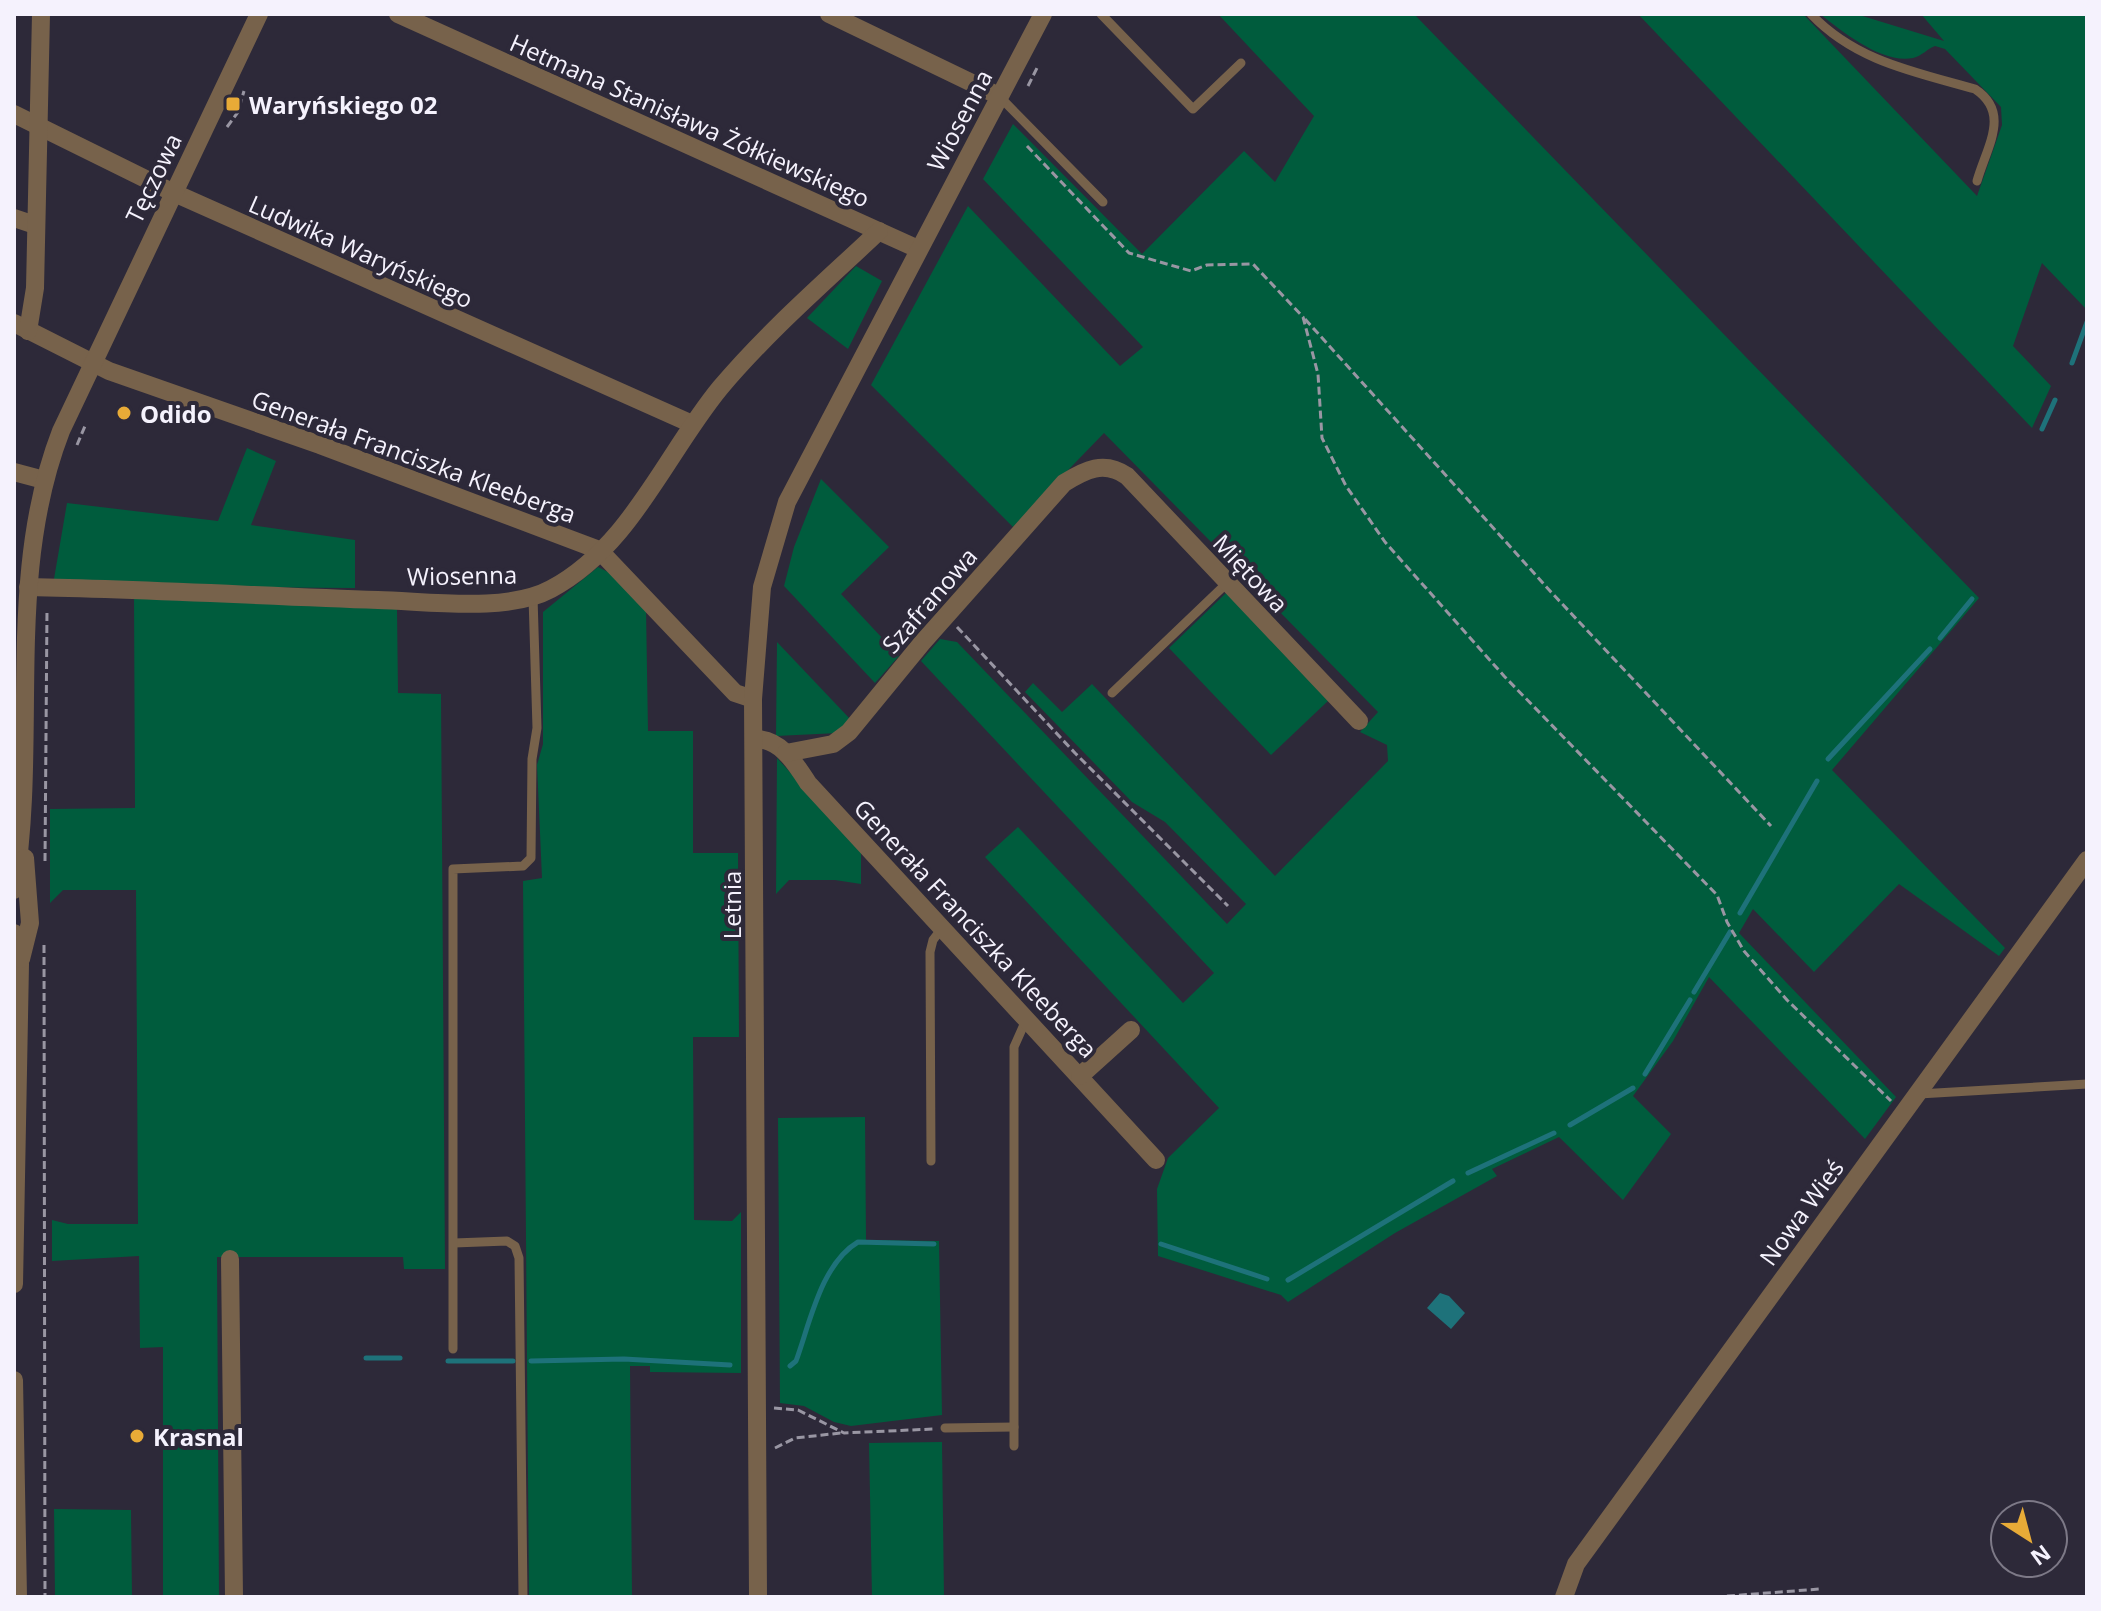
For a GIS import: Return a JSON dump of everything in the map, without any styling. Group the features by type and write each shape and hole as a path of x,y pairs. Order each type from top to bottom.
{"street":[{"path":"21,327 35,288 41,14"},
{"name":"Tęczowa","path":"20,964 30,923 23,878 20,624 44,480 61,431 259,14"},
{"name":"Hetmana Stanisława Żółkiewskiego","path":"398,14 918,249"},
{"path":"829,14 999,96"},
{"name":"Wiosenna","path":"918,249 1043,14"},
{"name":"Ludwika Waryńskiego","path":"14,114 172,192 692,424"},
{"path":"14,218 35,225"},
{"name":"Wiosenna","path":"28,587 419,601 491,602 533,597 579,571 599,550 645,499 692,424 751,354 879,231"},
{"name":"Letnia","path":"758,1597 753,699 762,587 787,502 918,249"},
{"name":"Generała Franciszka Kleeberga","path":"21,327 92,364 599,550 735,693 753,699"},
{"name":"Szafranowa","path":"786,753 833,744 849,732 1064,483 1093,467 1104,467"},
{"name":"Miętowa","path":"1104,467 1114,467 1127,476 1359,721"},
{"path":"14,472 44,480"},
{"name":"Generała Franciszka Kleeberga","path":"755,739 772,741 786,753 808,783 1156,1160"},
{"name":"Nowa Wieś","path":"1564,1597 1576,1564 2087,860"},
{"path":"14,933 20,964 14,1284"},
{"path":"1080,1076 1131,1030"},
{"path":"230,1259 234,1597"},
{"path":"14,1380 18,1597"}],"lane":[{"path":"1101,14 1193,109 1241,63"},
{"path":"1811,14 1865,56 1975,89 1985,96 1994,107 1996,118 1977,181"},
{"path":"999,96 1103,202"},
{"path":"1112,693 1227,583"},
{"path":"453,1349 453,869 523,866 531,858 532,759 537,728 533,597"},
{"path":"931,1161 930,952 933,940 943,927"},
{"path":"1014,1446 1014,1047 1026,1020"},
{"path":"1916,1094 2087,1084"},
{"path":"454,1243 507,1241 515,1246 519,1258 523,1597"},
{"path":"945,1428 1014,1427"}],"path":[{"path":"224,129 243,101 245,81"},
{"path":"1022,141 1129,253 1191,271 1207,265 1253,264 1551,592 1771,826"},
{"path":"1303,317 1318,374 1322,438 1346,486 1385,542 1504,676 1717,895 1734,938 1787,1000 1902,1112"},
{"path":"74,455 90,414"},
{"path":"23,878 48,587"},
{"path":"947,615 1075,753 1228,906"},
{"path":"44,937 45,1597"},
{"path":"774,1408 798,1410 844,1433"},
{"path":"775,1449 795,1438 945,1428"},
{"path":"1715,1597 1820,1589"}],"shaded area":[{"path":"1218,14 1414,14 1979,598 1832,770 2005,948 1999,956 1899,884 1814,972 1753,909 1739,933 1896,1097 1865,1139 1709,977 1673,1041 1633,1096 1671,1134 1623,1200 1559,1137 1492,1169 1497,1176 1395,1233 1288,1302 1281,1295 1158,1256 1157,1189 1168,1158 1219,1108 985,857 1018,827 1183,1003 1214,973 921,661 940,639 957,642 1227,924 1246,904 1165,822 1132,802 1025,692 1033,683 1062,712 1092,684 1275,876 1388,761 1387,745 1360,732 1378,712 1104,433 1013,527 871,385 968,206 1120,366 1143,347 983,179 1013,124 1142,254 1244,151 1275,182 1314,116"},
{"path":"1638,14 1803,14 1977,196 2002,125 2001,107 1945,49 1935,46 1913,58 1889,56 1864,45 1820,14 1856,14 1944,41 1921,14 2087,14 2087,310 2042,263 2013,346 2051,386 2032,428"},
{"path":"856,266 882,281 848,349 807,318"},
{"path":"247,448 276,461 251,525 355,540 355,588 218,587 54,579 67,503 218,521"},
{"path":"821,479 889,547 841,594 899,656 875,683 784,586 794,547"},
{"path":"598,567 612,574 646,609 648,731 693,731 693,853 738,853 739,1037 693,1037 694,1220 732,1221 741,1212 741,1373 650,1372 650,1366 630,1366 632,1597 529,1597 523,881 542,878 537,765 543,744 543,612"},
{"path":"1226,593 1329,700 1271,755 1169,648"},
{"path":"134,596 397,609 398,693 441,694 445,1269 404,1269 403,1257 217,1257 219,1597 163,1597 163,1347 140,1348 139,1256 52,1261 52,1220 68,1224 138,1224 136,890 63,890 50,903 50,809 135,808"},
{"path":"777,642 851,720 838,733 776,736"},
{"path":"777,758 861,850 861,884 835,880 789,880 776,894"},
{"path":"865,1117 866,1240 939,1241 942,1415 851,1426 834,1422 804,1406 780,1403 778,1118"},
{"path":"1440,1293 1449,1296 1465,1313 1451,1329 1427,1308"},
{"path":"942,1442 944,1597 872,1597 869,1443"},
{"path":"54,1509 131,1510 132,1597 55,1597"}],"waterway":[{"path":"2072,363 2087,322"},
{"path":"2042,429 2055,400"},
{"path":"1940,638 1972,599"},
{"path":"1828,759 1930,649"},
{"path":"1740,913 1817,781"},
{"path":"1694,992 1730,932"},
{"path":"1645,1074 1690,1000"},
{"path":"1570,1125 1633,1088"},
{"path":"1468,1173 1554,1133"},
{"path":"1288,1280 1453,1181"},
{"path":"790,1366 796,1361 826,1279 845,1252 858,1242 934,1244"},
{"path":"1161,1244 1267,1279"},
{"path":"366,1358 400,1358"},
{"path":"531,1361 624,1359 730,1365"},
{"path":"448,1361 513,1361"}],"place":[{"name":"Waryńskiego 02","path":"233,104"},
{"name":"Odido","path":"124,413"},
{"name":"Krasnal","path":"137,1436"}]}
